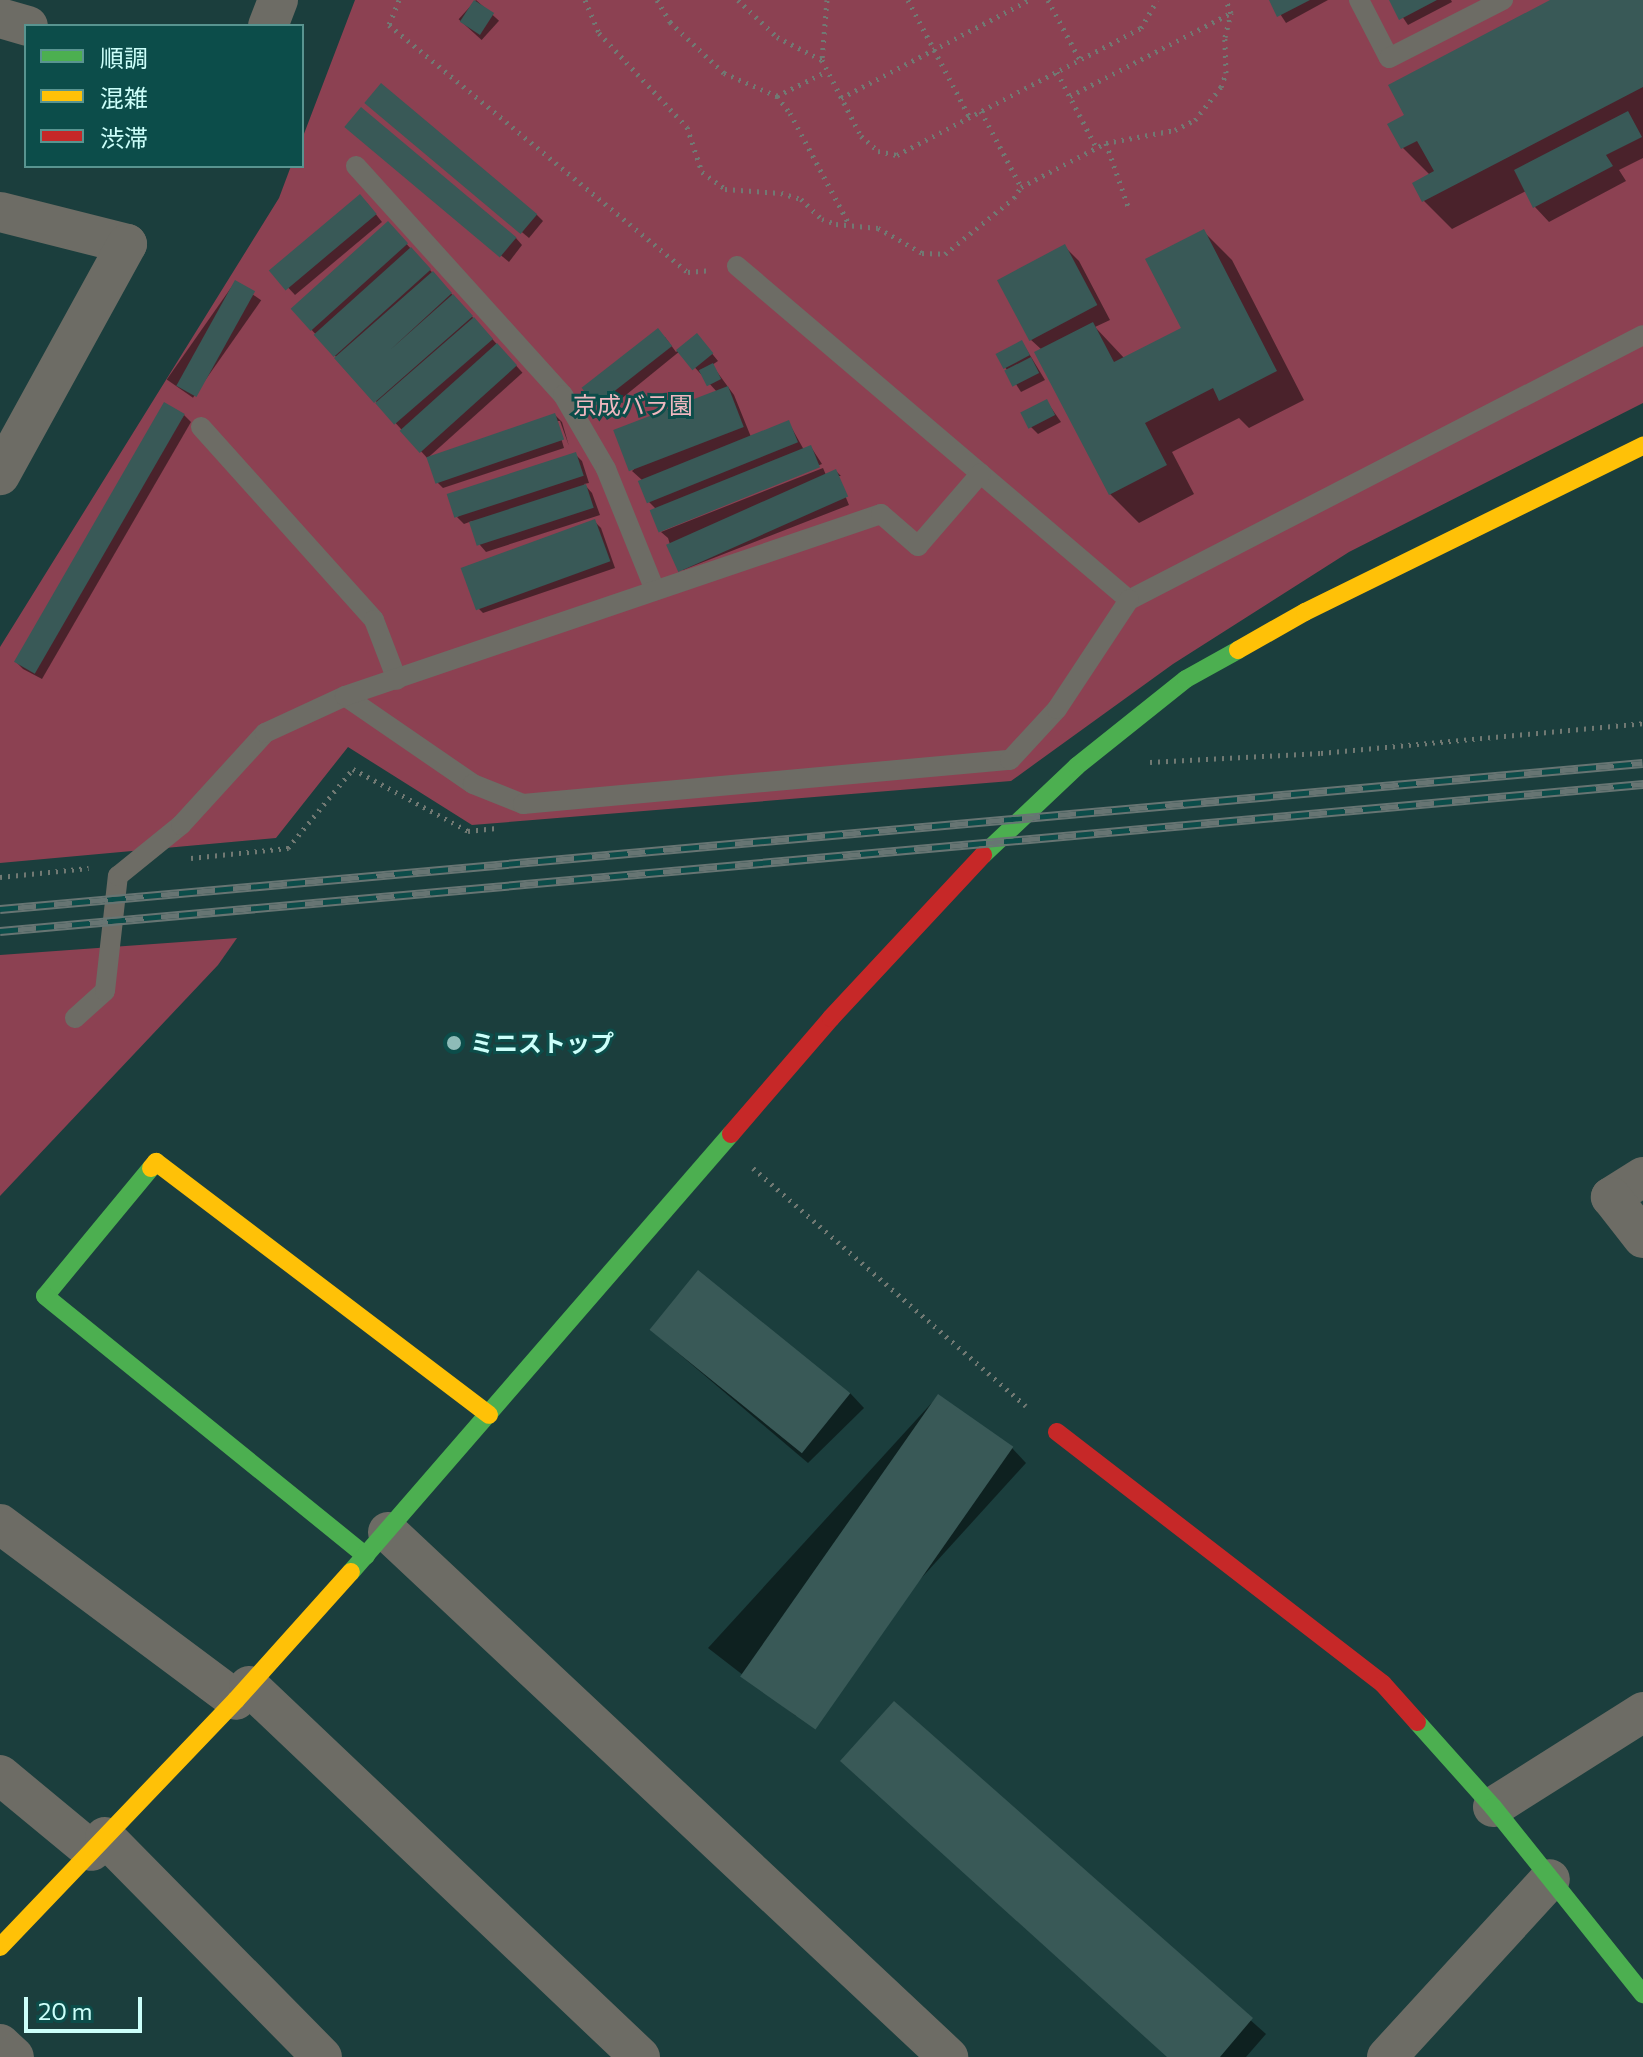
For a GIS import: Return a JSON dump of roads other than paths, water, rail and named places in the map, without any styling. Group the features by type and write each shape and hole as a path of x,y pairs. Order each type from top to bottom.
{"street":[{"path":"269,24 278,0"},
{"path":"0,18 24,25"},
{"path":"0,212 127,244 0,475"},
{"path":"0,1947 243,1693 377,1544 831,1018 977,860 1077,766 1186,679 1305,612 1643,446"},
{"path":"489,1415 156,1162 45,1296 377,1544 948,2057"},
{"path":"1643,1177 1611,1197 1643,1238"},
{"path":"1057,1432 1383,1684 1493,1807 1550,1879 1640,1983"},
{"path":"0,1524 243,1693 640,2057"},
{"path":"1493,1807 1643,1712"},
{"path":"0,1775 99,1844 322,2057"},
{"path":"1387,2057 1550,1879"},
{"path":"0,2044 14,2057"}],"lane":[{"path":"1359,0 1389,58 1503,0"},
{"path":"356,166 563,395 606,469 655,590"},
{"path":"737,266 1129,600"},
{"path":"345,696 473,784 523,804 1010,760 1057,709 1129,600 1643,335"},
{"path":"201,427 374,620 397,680"},
{"path":"75,1018 105,991 118,876 181,825 265,733 345,696 881,514 918,546 981,473"}],"railway":[{"path":"0,909 1643,763"},
{"path":"0,931 1643,784"}],"place":[{"name":"ミニストップ","path":"454,1043"}],"park label":[{"name":"京成バラ園","path":"633,405"}]}
